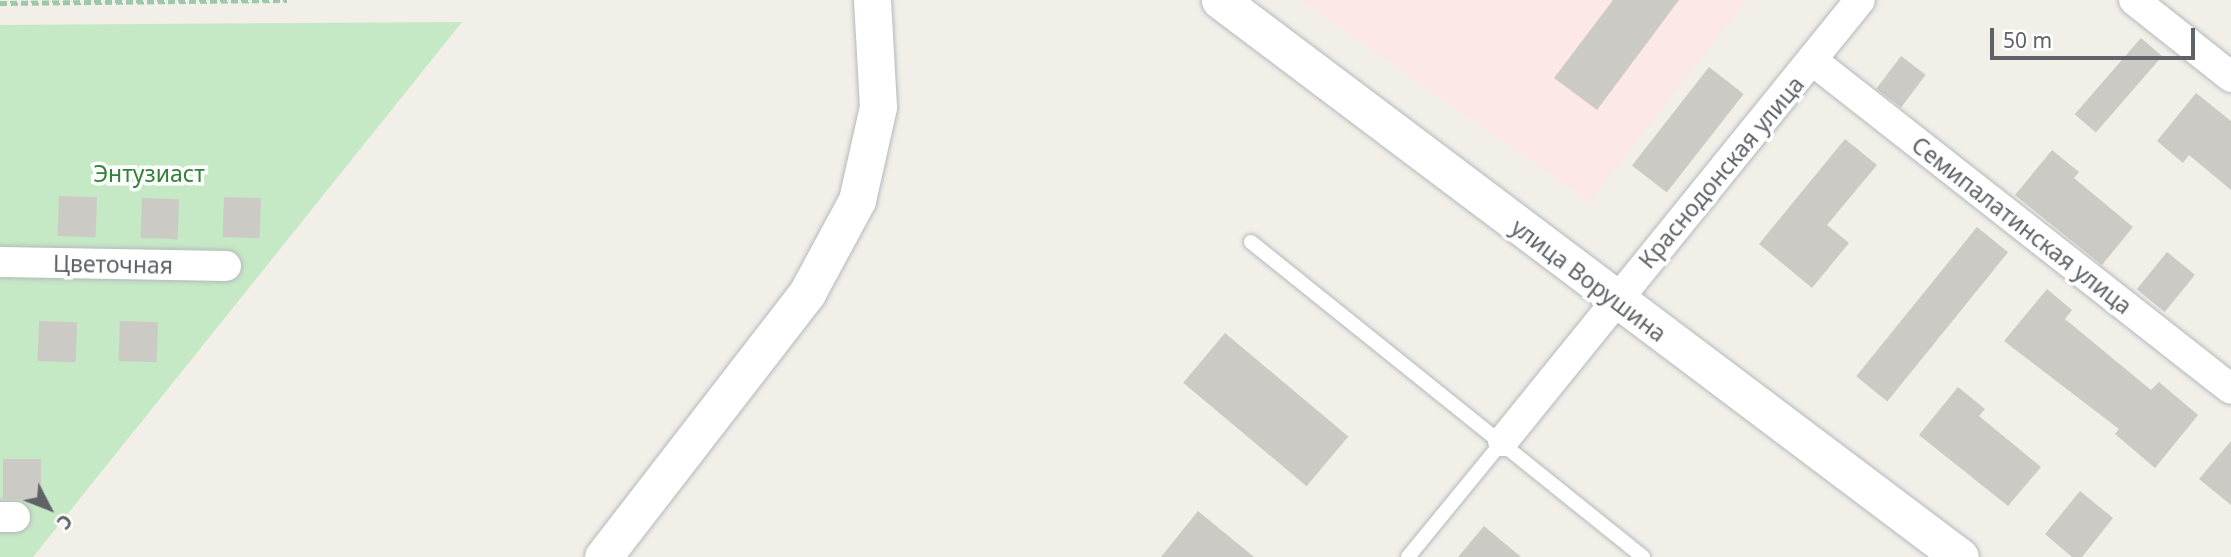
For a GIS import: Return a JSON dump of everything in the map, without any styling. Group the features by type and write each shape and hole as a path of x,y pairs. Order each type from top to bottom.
{"street":[{"path":"603,557 807,293 857,200 878,107 872,0"},
{"name":"улица Ворушина","path":"1220,0 1960,557"},
{"name":"Краснодонская улица","path":"1503,441 1614,299 1813,61 1860,0"},
{"path":"2134,0 2231,77"},
{"name":"Семипалатинская улица","path":"1813,61 2231,389"},
{"name":"Цветочная","path":"0,262 226,266"}],"lane":[{"path":"1251,242 1503,441 1643,557"},
{"path":"1408,557 1503,441"}],"path":[{"path":"0,3 287,0"}],"shaded area":[{"path":"1300,0 1746,0 1589,202"}],"green space":[{"name":"Энтузиаст","path":"462,22 33,557 0,557 0,25"}],"building":[{"path":"1613,0 1679,0 1597,110 1554,78"},
{"path":"2141,38 2162,56 2096,133 2075,114"},
{"path":"1901,56 1926,75 1901,107 1876,89"},
{"path":"1709,67 1744,94 1667,193 1632,166"},
{"path":"2196,93 2231,121 2231,190 2189,155 2183,163 2157,141"},
{"path":"1845,139 1877,165 1827,225 1849,243 1812,288 1759,244"},
{"path":"2052,150 2079,172 2074,178 2133,227 2102,265 2015,195"},
{"path":"59,196 97,197 96,237 58,236"},
{"path":"224,197 261,198 260,238 223,237"},
{"path":"142,198 179,199 178,239 141,238"},
{"path":"1977,227 2008,252 1887,401 1856,376"},
{"path":"2167,252 2195,275 2165,312 2137,289"},
{"path":"2047,289 2072,310 2065,319 2151,390 2159,382 2198,415 2155,468 2115,434 2119,429 2004,341"},
{"path":"39,321 77,322 76,362 38,361"},
{"path":"120,321 158,322 157,362 119,361"},
{"path":"1225,333 1348,436 1307,486 1183,383"},
{"path":"1958,387 1985,409 1979,416 2041,467 2008,506 1919,435"},
{"path":"2231,441 2231,505 2199,479"},
{"path":"3,459 41,459 41,499 3,499"},
{"path":"2080,491 2113,518 2082,557 2072,557 2045,534"},
{"path":"1198,511 1254,557 1161,557"},
{"path":"1484,526 1521,557 1458,557"}]}
